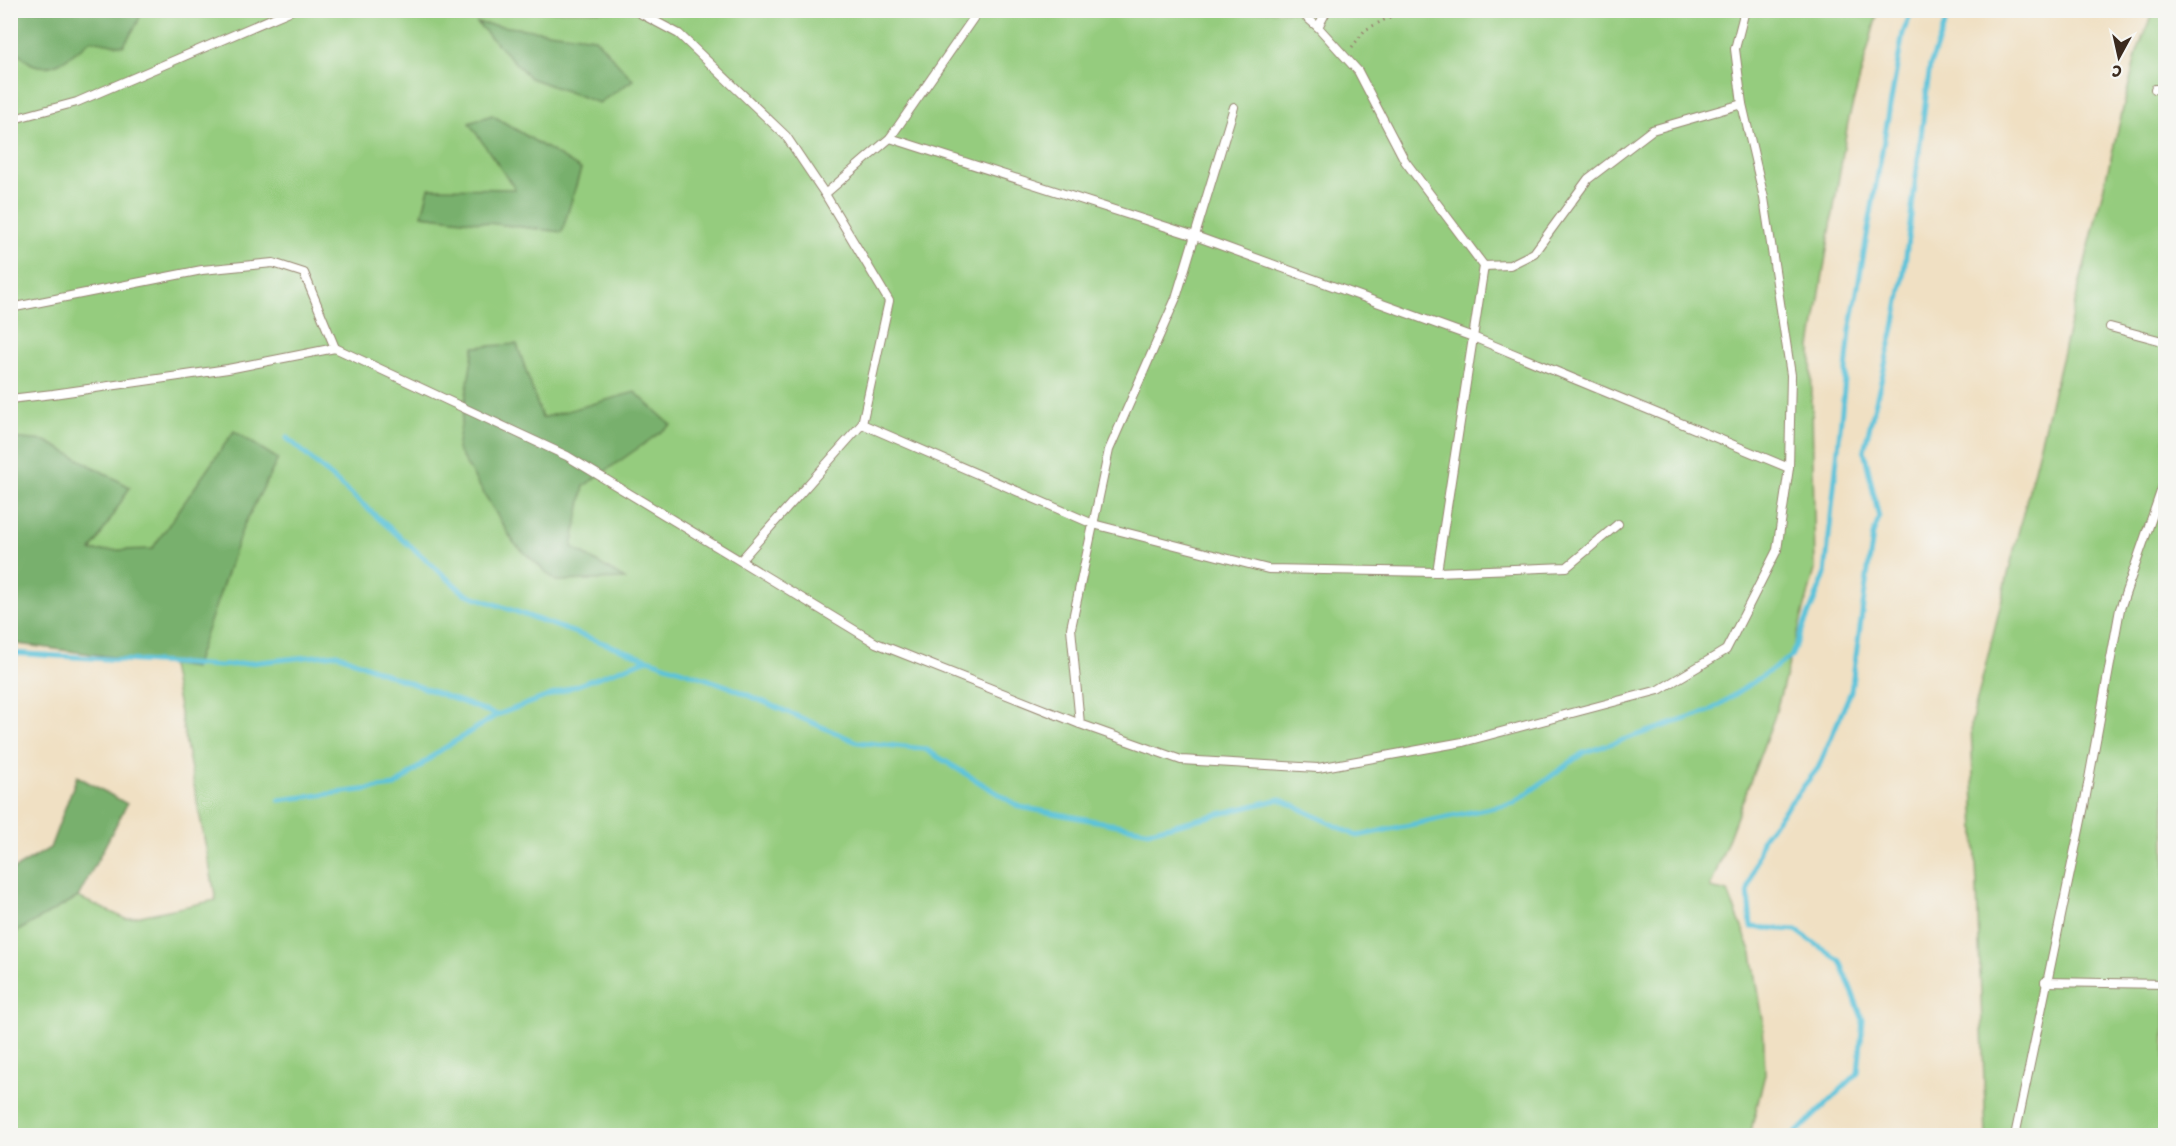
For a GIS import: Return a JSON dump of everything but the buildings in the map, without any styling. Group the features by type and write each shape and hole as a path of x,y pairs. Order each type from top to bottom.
{"lane":[{"path":"10,120 77,102 292,10"},
{"path":"634,10 679,34 786,136 825,194 890,301 862,424 741,560"},
{"path":"825,194 891,138 979,10"},
{"path":"1298,10 1318,27 1358,71 1405,160 1484,266 1437,572"},
{"path":"1318,27 1327,10"},
{"path":"10,399 228,369 335,348 567,456 876,643 1080,724 1181,760 1318,768 1463,742 1659,690 1726,650 1777,550 1789,468 1791,375 1764,198 1742,104 1735,49 1745,10"},
{"path":"2155,89 2166,91"},
{"path":"1484,266 1510,265 1534,253 1588,179 1652,130 1742,104"},
{"path":"1080,724 1071,628 1109,450 1176,298 1234,107"},
{"path":"891,138 1195,237 1473,337 1789,468"},
{"path":"10,308 202,270 273,263 304,273 335,348"},
{"path":"2110,327 2166,342"},
{"path":"862,424 1094,524 1268,569 1437,572 1567,567 1618,524"},
{"path":"2014,1136 2084,806 2121,609 2166,477"},
{"path":"2045,982 2166,984"}],"path":[{"path":"1344,56 1365,30 1403,10"}],"green space":[{"path":"11,10 142,11 137,24 123,46 91,40 64,61 49,66 40,66 23,58 11,45"},
{"path":"11,11 1878,11 1848,122 1811,347 1815,570 1774,718 1710,888 1728,892 1752,953 1763,1020 1765,1074 1750,1135 11,1135 10,935 78,897 126,919 216,900 166,640 11,622"},
{"path":"2153,11 2165,11 2165,1135 1986,1135 1971,724 2137,52"},
{"path":"477,23 595,38 633,80 599,103 530,78"},
{"path":"492,115 581,169 562,232 422,215 429,188 515,189 469,123"},
{"path":"517,344 542,418 635,392 671,425 584,486 572,547 625,579 556,581 514,543 457,449 474,347"},
{"path":"234,431 278,459 243,527 194,668 11,643 11,438 46,441 130,487 91,551 152,549"},
{"path":"77,776 127,804 78,897 11,935 11,871 50,848"}],"waterway":[{"path":"279,800 395,786 438,752 497,715 648,659 727,686 857,742 925,749 1020,807 1150,831 1280,799 1357,836 1514,803 1583,753 1710,711 1791,657 1825,575 1850,331 1903,33 1912,10"},
{"path":"1793,1136 1858,1073 1863,1020 1840,961 1796,930 1751,927 1748,890 1763,837 1818,768 1851,691 1873,535 1879,518 1864,450 1894,328 1903,279 1930,65 1950,10"},
{"path":"287,438 464,593 648,659"},
{"path":"10,653 220,666 337,654 497,715"}]}
